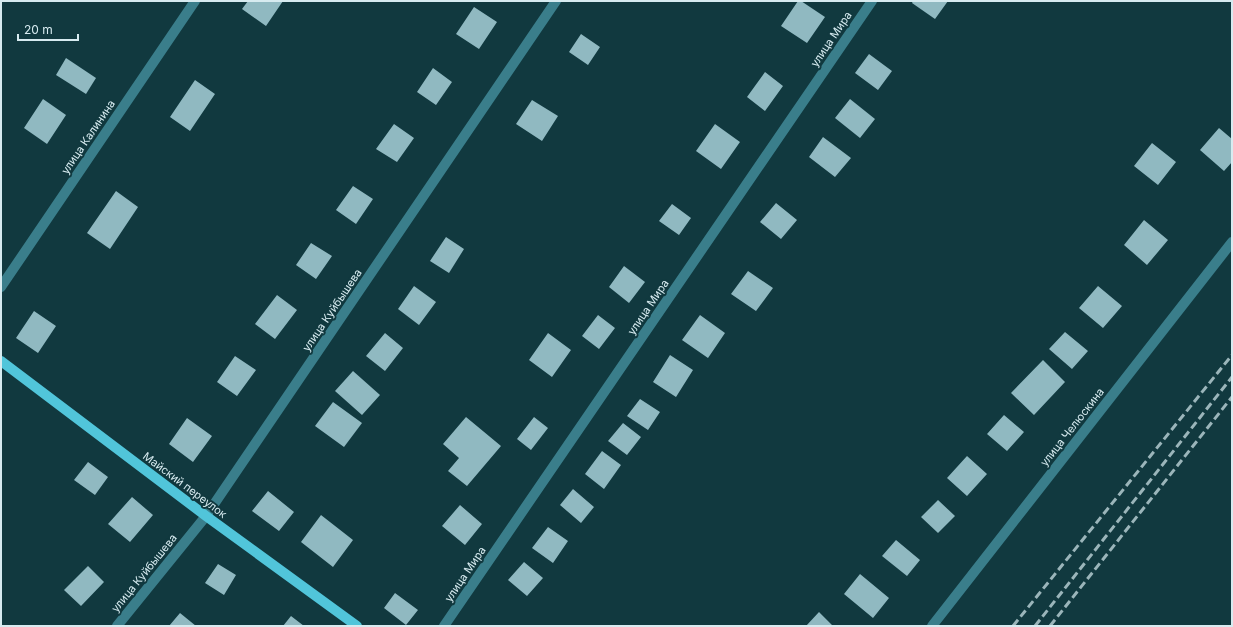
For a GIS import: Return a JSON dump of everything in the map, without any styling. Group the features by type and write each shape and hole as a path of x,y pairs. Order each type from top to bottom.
{"main road":[{"name":"Майский переулок","path":"1,361 206,516 357,626"}],"street":[{"name":"улица Калинина","path":"1,287 196,1"},
{"name":"улица Куйбышева","path":"117,626 206,516 556,1"},
{"name":"улица Мира","path":"444,626 872,1"},
{"name":"улица Челюскина","path":"932,626 1232,242"}],"building":[{"path":"248,1 283,1 266,26 242,9"},
{"path":"798,1 801,1 825,17 807,43 781,26"},
{"path":"913,1 948,1 935,19 912,3"},
{"path":"474,7 497,22 479,49 456,34"},
{"path":"581,34 600,47 588,65 569,52"},
{"path":"869,54 892,71 878,90 855,73"},
{"path":"66,58 96,78 86,94 56,75"},
{"path":"433,68 452,82 436,105 417,92"},
{"path":"765,72 783,86 765,111 747,97"},
{"path":"195,80 215,94 190,131 170,117"},
{"path":"43,99 66,115 47,144 24,128"},
{"path":"850,99 875,119 860,138 835,118"},
{"path":"532,100 558,116 542,141 516,124"},
{"path":"394,124 414,138 397,162 376,149"},
{"path":"715,124 740,142 721,169 696,151"},
{"path":"1219,128 1232,139 1232,162 1224,171 1200,150"},
{"path":"823,137 851,158 835,177 809,157"},
{"path":"1152,143 1176,162 1158,185 1134,166"},
{"path":"353,186 373,199 356,224 336,210"},
{"path":"116,191 138,207 110,249 87,233"},
{"path":"776,203 797,220 781,239 760,222"},
{"path":"672,204 691,218 679,235 659,221"},
{"path":"1144,220 1168,240 1147,265 1124,245"},
{"path":"446,237 464,249 449,273 430,261"},
{"path":"311,243 332,256 316,279 296,265"},
{"path":"624,266 645,282 629,303 609,287"},
{"path":"748,271 773,288 756,311 731,294"},
{"path":"414,286 436,302 419,325 398,309"},
{"path":"1098,286 1122,306 1103,328 1079,308"},
{"path":"277,295 297,310 275,339 255,324"},
{"path":"34,311 56,326 38,353 16,338"},
{"path":"598,315 615,328 599,349 582,336"},
{"path":"700,315 725,333 708,358 682,340"},
{"path":"1065,332 1088,351 1072,369 1049,349"},
{"path":"385,333 403,348 385,371 366,356"},
{"path":"548,333 571,350 552,377 529,360"},
{"path":"670,355 693,370 676,397 653,382"},
{"path":"235,356 256,370 237,396 217,382"},
{"path":"1043,360 1065,382 1034,415 1011,393"},
{"path":"353,371 380,395 362,415 335,391"},
{"path":"640,399 660,412 648,430 627,416"},
{"path":"333,402 362,423 344,447 315,426"},
{"path":"1004,415 1024,432 1007,451 987,434"},
{"path":"466,417 501,446 467,486 448,471 459,458 443,444"},
{"path":"534,417 548,428 531,450 517,439"},
{"path":"187,418 212,436 193,462 169,444"},
{"path":"623,423 641,437 627,455 608,441"},
{"path":"602,451 621,465 604,489 585,474"},
{"path":"967,456 987,474 967,496 947,478"},
{"path":"88,462 108,477 95,495 74,480"},
{"path":"573,489 594,507 581,523 560,505"},
{"path":"268,491 294,512 279,531 252,511"},
{"path":"132,497 153,515 130,542 108,524"},
{"path":"938,500 955,516 938,533 921,517"},
{"path":"460,505 482,524 465,545 442,526"},
{"path":"321,515 353,540 333,567 301,542"},
{"path":"548,527 568,541 553,563 532,548"},
{"path":"896,540 920,560 907,576 882,556"},
{"path":"524,562 543,578 527,596 508,580"},
{"path":"218,564 236,575 224,595 205,583"},
{"path":"88,566 104,582 81,606 64,590"},
{"path":"860,574 889,598 873,618 844,594"},
{"path":"395,593 418,610 406,625 384,608"},
{"path":"819,612 833,626 806,626"},
{"path":"180,613 196,626 169,626"},
{"path":"291,616 304,626 283,626"}],"railway":[{"path":"1013,626 1232,355"},
{"path":"1035,626 1232,377"},
{"path":"1050,626 1232,397"}]}
